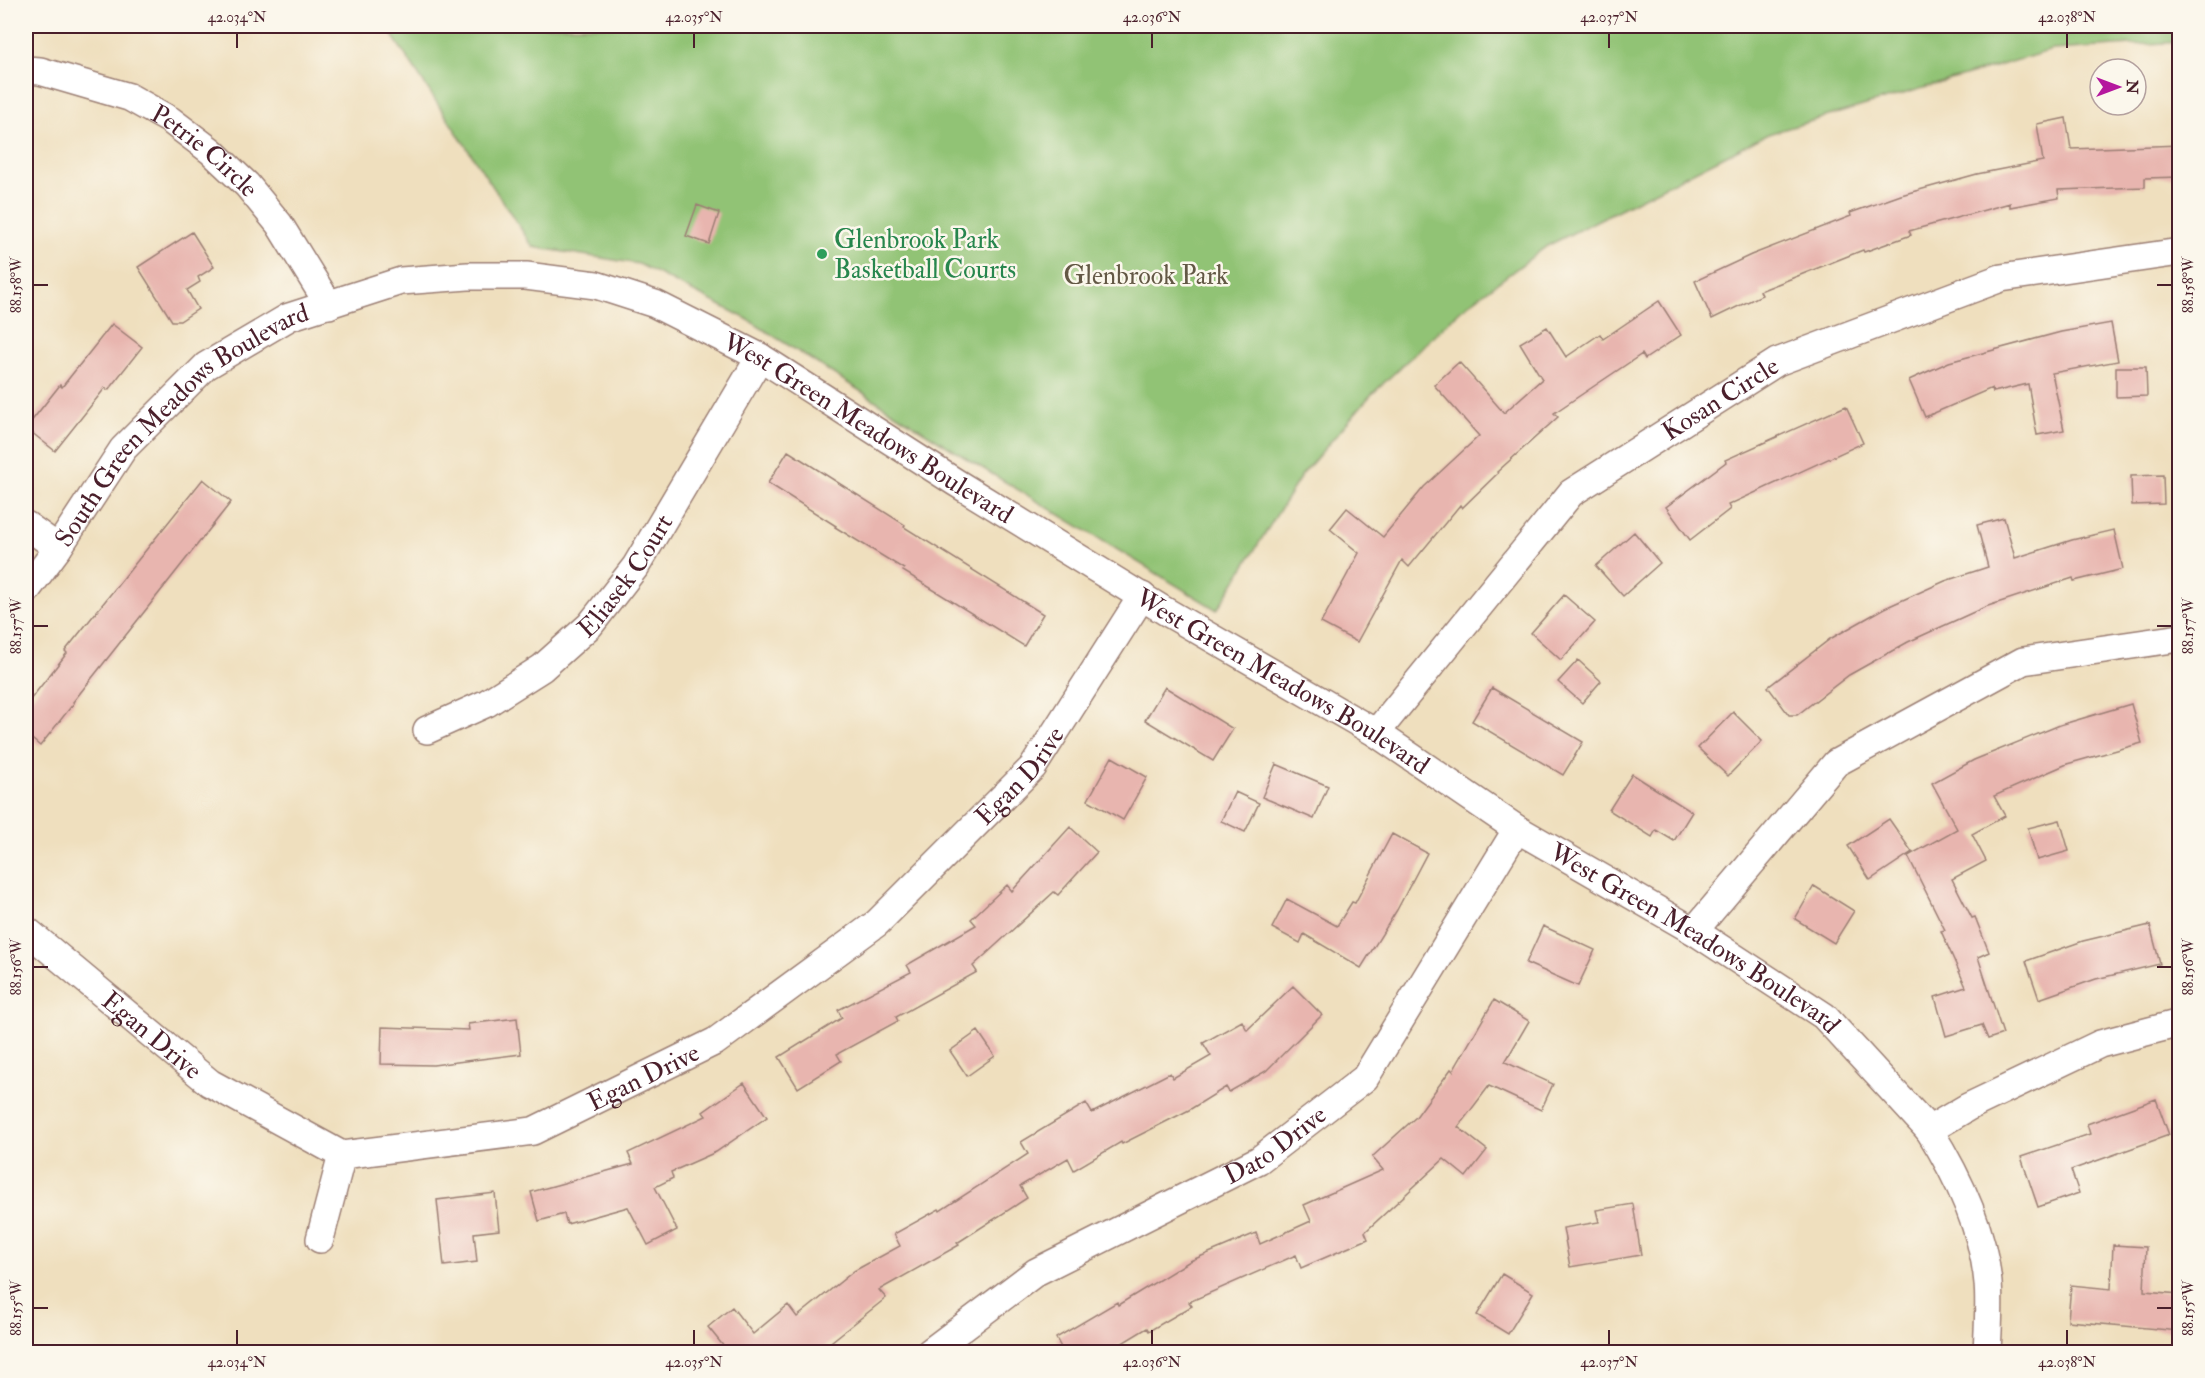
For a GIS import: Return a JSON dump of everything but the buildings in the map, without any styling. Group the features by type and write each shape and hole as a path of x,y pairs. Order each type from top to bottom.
{"street":[{"name":"Petrie Circle","path":"26,70 40,71 129,97 170,120 211,151 247,185 279,224 329,305"},
{"name":"Kosan Circle","path":"1376,733 1571,493 1777,362 2001,278 2180,252"},
{"name":"West Green Meadows Boulevard","path":"329,305 401,281 468,276 526,276 596,285 655,304 760,357 955,482 1165,611 1376,733 1517,829 1694,931 1824,1016 1929,1130 1952,1167 1971,1213 1981,1249 1988,1281 1987,1353"},
{"name":"South Green Meadows Boulevard","path":"26,591 58,548 123,449 206,366 290,317 329,305"},
{"name":"Eliasek Court","path":"427,730 487,703 542,668 590,625 636,566 760,357"},
{"path":"26,525 58,548"},
{"name":"Egan Drive","path":"26,930 210,1083 342,1155 533,1131 716,1041 877,923 1033,767 1142,596"},
{"path":"1694,931 1836,763 2023,661 2180,638"},
{"name":"Dato Drive","path":"930,1353 1036,1272 1259,1160 1365,1078 1517,829"},
{"path":"1929,1130 1968,1107 2100,1044 2180,1023"},
{"path":"320,1239 342,1155"}],"green space":[{"name":"Glenbrook Park","path":"386,26 2179,26 2180,42 2052,50 1768,134 1547,246 1461,310 1370,396 1301,476 1217,610 969,460 747,319 639,264 533,247"}],"place":[{"name":"Glenbrook Park Basketball Courts","path":"822,254"}]}
